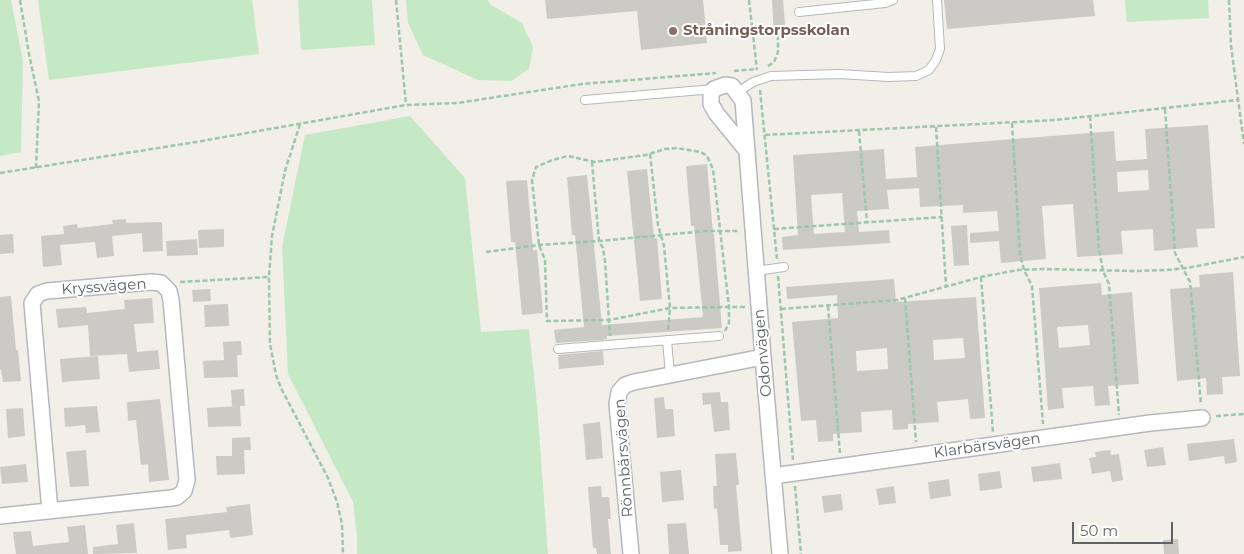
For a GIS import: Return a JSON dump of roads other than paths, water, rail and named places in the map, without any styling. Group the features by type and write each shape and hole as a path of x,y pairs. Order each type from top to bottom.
{"street":[{"path":"738,92 732,86 725,85 714,89 712,104 716,113 747,151"},
{"name":"Odonvägen","path":"738,92 743,101 780,554"},
{"name":"Kryssvägen","path":"0,516 171,498 177,497 184,491 187,480 171,300 168,291 161,283 151,282 47,291 38,294 32,303 50,510"},
{"name":"Rönnbärsvägen","path":"632,554 617,404 619,392 625,385 763,357"},
{"name":"Klarbärsvägen","path":"773,476 1119,427 1202,418"}],"lane":[{"path":"799,12 885,3 893,0"},
{"path":"738,92 753,82 771,76 839,74 889,77 916,76 928,70 936,60 940,49 937,0"},
{"path":"585,100 714,89"},
{"path":"756,271 781,267"},
{"path":"558,349 719,336"},
{"path":"667,340 670,375"}],"place":[{"name":"Stråningstorpsskolan","path":"673,31"}]}
